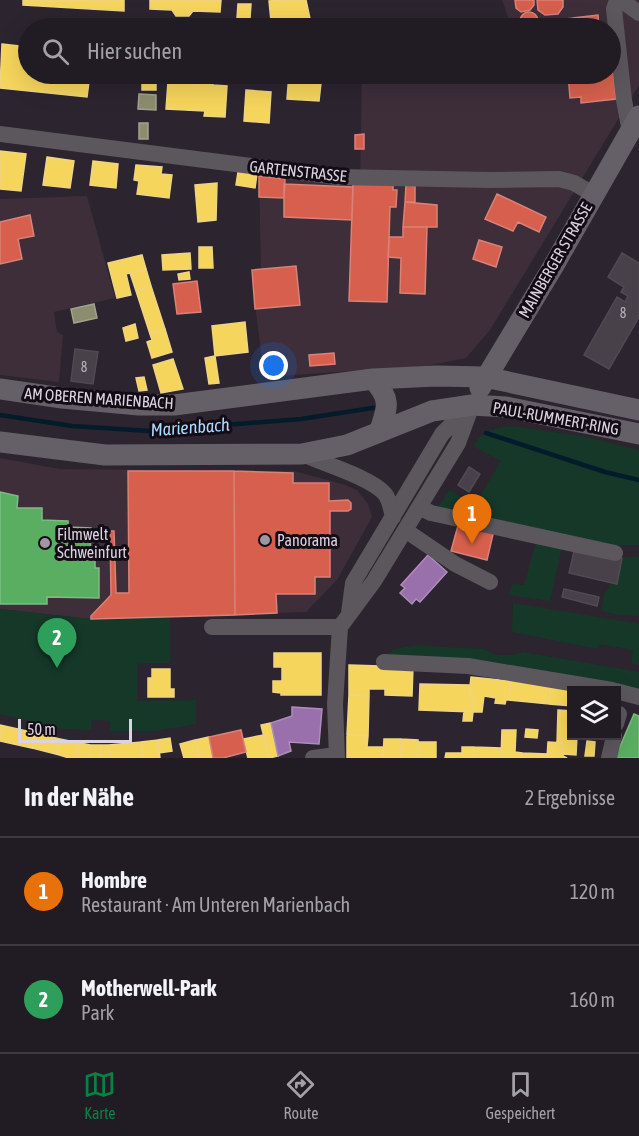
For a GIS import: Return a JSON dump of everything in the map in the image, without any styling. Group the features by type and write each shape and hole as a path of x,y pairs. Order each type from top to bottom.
{"main road":[{"name":"MAINBERGER STRASSE","path":"472,405 485,377 518,325 635,124"},
{"name":"AM OBEREN MARIENBACH","path":"0,389 82,400 174,405 374,379 436,376 485,377"},
{"name":"PAUL-RUMMERT-RING","path":"485,377 639,410"},
{"path":"374,379 384,391 387,404 380,430"},
{"name":"PAUL-RUMMERT-RING","path":"472,405 506,407 639,434"},
{"path":"0,442 105,455 302,454 347,445 432,411 472,405"}],"street":[{"path":"615,18 614,9 619,0 639,13"},
{"path":"621,73 624,100 635,124"},
{"name":"GARTENSTRASSE","path":"0,134 338,177 559,179 574,183 593,194"},
{"path":"212,627 345,620 365,594 458,443 472,405"},
{"path":"313,758 337,757 335,704 345,620 354,582 442,434 472,405"},
{"path":"302,454 379,488 386,495 393,517"},
{"path":"419,507 431,513 615,553"},
{"path":"405,530 455,564 490,582"},
{"path":"384,662 468,666 588,686"},
{"path":"621,692 639,697"},
{"path":"609,758 613,740"}],"shaded area":[{"path":"502,0 639,0 639,85 490,330 466,358 426,366 264,377 252,279 252,270 261,269 259,176 360,183 362,84 621,84 621,18 508,18"},
{"path":"87,196 115,298 54,312 57,332 63,335 59,382 0,375 0,199"},
{"path":"0,458 60,469 294,471 357,490 368,504 372,517 337,580 306,612 91,619 0,609"}],"green space":[{"path":"511,426 582,436 639,450 639,545 613,545 437,509 449,490 475,505 501,461 473,446 489,431"},
{"path":"536,542 562,547 550,601 509,595 512,584 524,585"},
{"path":"639,556 639,616 601,611 604,595 612,582 617,583 622,558"},
{"path":"513,603 639,624 639,665 631,663 633,650 600,644 598,649 512,632"},
{"path":"0,609 91,619 170,617 170,663 137,663 137,701 196,700 196,724 156,731 110,731 110,721 91,720 91,730 63,729 0,714"},
{"path":"414,645 484,649 495,655 512,655 523,652 639,672 639,691 621,689 621,686 601,686 382,657 395,649"}],"building: Wohnen":[{"path":"23,0 124,0 124,11 23,5"},
{"path":"150,0 221,0 220,12 193,11 189,16 176,16 172,10 150,9"},
{"path":"306,0 310,18 271,18 269,1"},
{"path":"238,4 251,4 250,18 237,18"},
{"path":"2,44 18,46 18,84 89,84 87,97 0,88"},
{"path":"142,84 156,84 156,90 142,90"},
{"path":"168,84 227,86 225,117 204,116 205,111 166,109"},
{"path":"288,84 321,84 319,101 287,99"},
{"path":"246,90 271,92 269,123 244,121"},
{"path":"0,151 26,154 21,191 0,189"},
{"path":"47,157 74,161 70,188 43,185"},
{"path":"93,161 118,164 116,188 90,185"},
{"path":"136,165 162,167 161,174 172,175 169,198 137,194 139,181 134,180"},
{"path":"238,172 257,174 255,188 236,185"},
{"path":"217,183 216,220 198,222 195,185"},
{"path":"199,247 212,247 213,268 199,268"},
{"path":"190,253 191,269 163,270 162,255"},
{"path":"142,255 146,269 126,274 131,295 117,298 108,263"},
{"path":"146,269 151,286 136,291 130,273"},
{"path":"189,272 190,279 179,280 178,274"},
{"path":"151,286 165,329 150,334 136,291"},
{"path":"245,322 248,352 215,356 212,326"},
{"path":"135,324 138,338 126,341 123,328"},
{"path":"165,329 172,352 152,358 147,342 152,340 150,334"},
{"path":"215,356 219,383 209,384 205,358"},
{"path":"173,359 183,389 161,393 153,365"},
{"path":"144,377 147,390 139,391 136,378"},
{"path":"274,653 321,653 321,695 281,695 281,693 273,692 273,681 282,681 282,667 274,667"},
{"path":"349,665 413,667 412,696 385,695 385,689 369,689 369,696 349,695"},
{"path":"152,669 170,669 170,689 174,689 174,697 148,697 148,678 152,678"},
{"path":"471,677 511,681 509,700 506,700 505,704 495,703 496,698 484,696 482,712 473,712 473,695 469,695"},
{"path":"511,681 551,685 549,704 509,700"},
{"path":"420,684 470,685 469,695 473,695 473,712 419,710"},
{"path":"551,685 567,689 567,706 549,704"},
{"path":"349,695 369,696 368,736 347,735"},
{"path":"558,710 567,711 567,740 577,740 576,755 563,754 563,743 557,743"},
{"path":"464,711 473,712 472,721 463,721"},
{"path":"271,723 278,756 269,758 261,725"},
{"path":"0,725 36,733 32,748 0,741"},
{"path":"526,729 538,730 537,738 525,737"},
{"path":"502,730 516,730 515,752 522,753 522,758 501,758"},
{"path":"36,733 60,739 56,754 32,748"},
{"path":"263,735 269,758 248,758 243,739"},
{"path":"347,735 368,736 367,747 384,747 383,758 347,758"},
{"path":"209,737 213,758 199,758 195,740"},
{"path":"170,738 172,751 159,753 158,740"},
{"path":"60,739 80,743 77,758 56,754"},
{"path":"384,739 401,739 401,758 383,758"},
{"path":"401,739 418,740 418,758 401,758"},
{"path":"158,740 160,758 142,758 141,742"},
{"path":"195,740 199,758 184,758 180,744"},
{"path":"587,741 595,742 594,756 585,756"},
{"path":"141,742 142,758 110,758 109,745"},
{"path":"418,742 436,742 436,758 418,758"},
{"path":"548,742 563,743 563,756 567,758 547,758"},
{"path":"80,743 91,745 89,758 77,758"},
{"path":"91,745 101,745 101,758 89,758"},
{"path":"101,745 109,745 110,758 101,758"},
{"path":"462,747 474,747 474,758 445,758 446,753 462,753"},
{"path":"474,747 501,748 501,758 474,758"},
{"path":"522,753 548,754 547,758 522,758"}],"building: Handel":[{"path":"515,0 534,0 534,5 530,10 521,12 516,8"},
{"path":"537,0 563,0 563,7 558,14 545,15 538,10"},
{"path":"525,12 533,12 538,17 520,18"},
{"path":"598,15 598,18 573,18"},
{"path":"569,84 615,84 616,99 581,103 581,97 570,98"},
{"path":"364,134 364,149 355,149 355,135"},
{"path":"259,176 285,179 284,198 259,197"},
{"path":"353,183 393,185 393,190 397,190 396,207 390,207 387,302 349,301"},
{"path":"284,184 353,187 352,220 284,217"},
{"path":"406,185 415,186 415,202 405,202"},
{"path":"497,194 546,217 539,232 518,222 513,231 485,219"},
{"path":"405,202 437,205 437,227 403,227"},
{"path":"30,215 34,236 18,239 22,259 0,264 0,222"},
{"path":"403,227 427,227 425,294 400,293 401,258 388,257 389,237 403,237"},
{"path":"479,240 502,247 496,267 473,259"},
{"path":"296,266 300,305 255,309 252,270"},
{"path":"197,281 201,312 177,314 173,284"},
{"path":"334,353 335,364 310,366 309,355"},
{"path":"128,471 234,471 235,615 91,619 91,616 111,595 110,531 114,531 116,593 129,593"},
{"path":"234,471 293,473 293,483 329,483 329,501 348,500 351,503 351,509 348,511 330,511 330,577 315,577 315,594 276,594 277,613 235,615"},
{"path":"459,522 494,530 487,560 451,551"},
{"path":"241,730 246,752 213,758 209,737"}],"building: Büros":[{"path":"428,555 447,572 420,602 416,599 412,604 400,593 405,588 401,585"},
{"path":"292,707 322,709 319,744 289,742 291,751 278,756 271,723 292,716"}],"building: Öffentlich":[{"name":"Filmwelt Schweinfurt","path":"0,492 18,496 17,508 42,508 42,520 68,521 68,527 91,528 90,557 95,557 95,568 99,568 99,598 47,597 47,604 0,604"},
{"path":"634,714 639,716 639,758 615,758"}],"building: Industrie":[{"path":"139,94 156,95 156,110 138,109"},
{"path":"139,123 148,123 148,139 139,139"},
{"path":"94,304 97,318 74,323 71,309"}],"building: Sonstige":[{"path":"622,253 639,263 639,317 609,369 584,355 617,297 625,302 628,296 621,292 624,287 608,277"},
{"path":"75,349 98,352 93,384 71,381"},
{"path":"469,467 480,474 469,492 458,485"},
{"path":"575,547 622,558 617,584 569,573"},
{"path":"564,589 599,597 597,606 562,597"}],"waterway":[{"name":"Marienbach","path":"0,415 72,426 150,431 301,419 379,407"},
{"name":"Marienbach","path":"486,433 605,472 639,480"}],"place":[{"name":"Panorama","path":"265,540"},
{"name":"Filmwelt Schweinfurt","path":"45,543"},
{"name":"Hombre","path":"472,544"},
{"name":"Motherwell-Park","path":"57,668"}]}
